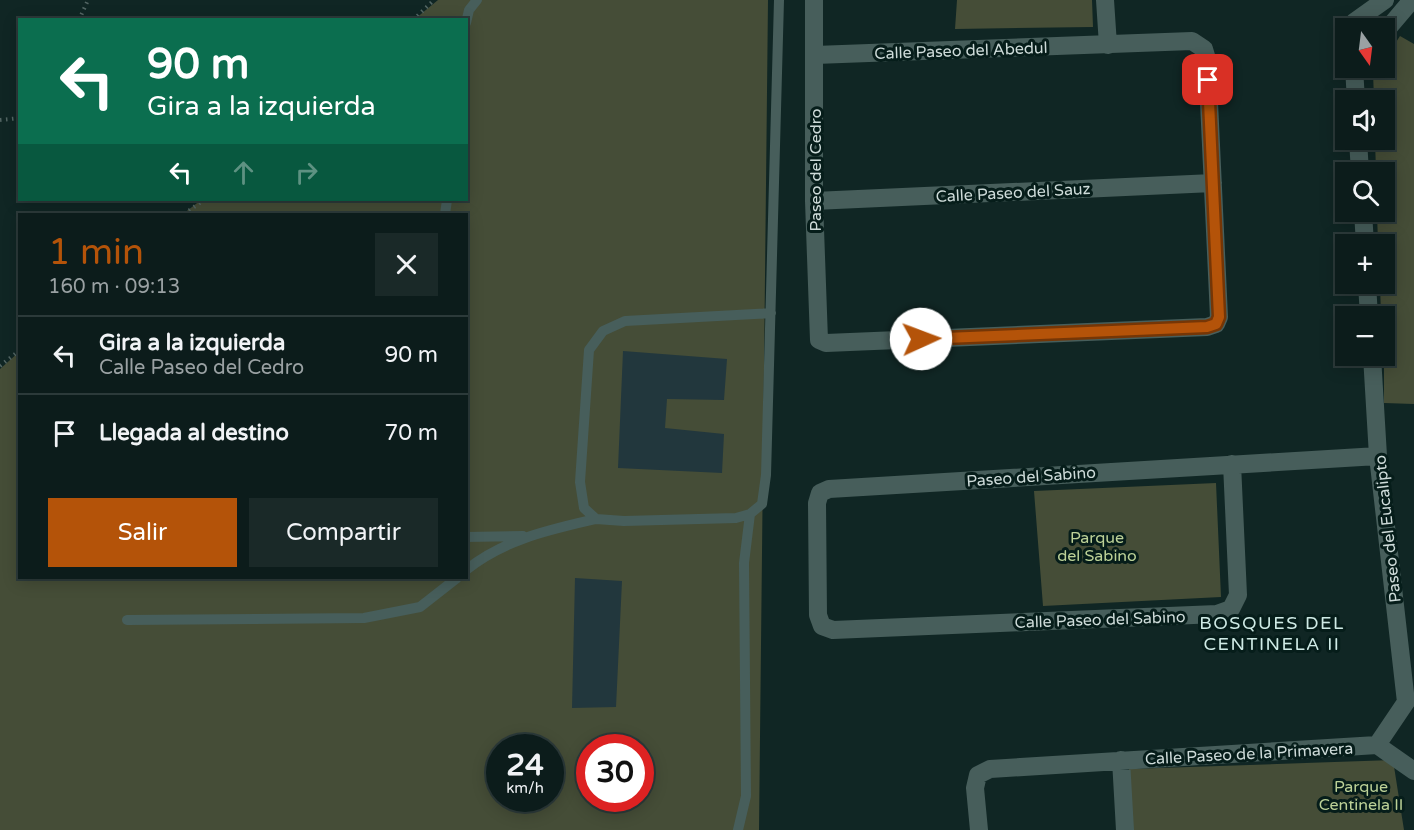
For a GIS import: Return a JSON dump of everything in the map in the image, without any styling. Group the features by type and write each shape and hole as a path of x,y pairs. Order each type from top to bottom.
{"street":[{"name":"Paseo del Cedro","path":"814,0 814,201 819,340 826,343 1207,327 1216,324 1219,317 1213,183"},
{"path":"1105,0 1108,45"},
{"path":"1359,18 1382,1 1409,13 1395,24"},
{"name":"Calle Paseo del Abedul","path":"815,56 1192,41 1204,49 1207,59 1213,183"},
{"name":"Calle Paseo del Sauz","path":"814,201 1213,183"},
{"name":"Paseo del Eucalipto","path":"1373,366 1378,456 1410,705"},
{"name":"Paseo del Sabino","path":"822,626 818,615 817,503 820,493 829,489 1378,456"},
{"name":"Calle Paseo del Sabino","path":"822,626 833,630 1217,614 1231,609 1238,595 1232,464"},
{"path":"1410,705 1377,745 1414,771"},
{"name":"Calle Paseo de la Primavera","path":"979,830 975,788 978,775 990,769 1377,745"},
{"name":"Calle Paseo de la Primavera","path":"1121,760 1125,830"}],"lane":[{"path":"467,18 469,10 477,0"},
{"path":"468,568 484,555 526,536 596,519 624,522 724,518 750,514 762,504 766,475 779,0"},
{"path":"596,519 584,508 580,482 589,350 603,331 625,321 771,314"},
{"path":"738,830 746,796 744,563 750,514"},
{"path":"468,537 526,536"},
{"path":"127,620 364,618 420,607 456,579"}],"path":[{"path":"80,18 88,0"},
{"path":"415,18 434,0"},
{"path":"0,120 18,118"},
{"path":"185,213 203,201"},
{"path":"0,366 18,352"}],"green space":[{"path":"438,0 768,0 759,830 0,830 0,369 18,353 18,579 468,579 468,213 184,213 200,201 468,201 468,18 416,18"},
{"path":"957,0 1092,0 1093,27 955,29"},
{"path":"1400,36 1414,44 1414,404 1384,403 1384,366 1395,366 1395,306 1381,306 1380,294 1395,294 1395,234 1378,234 1377,222 1395,222 1395,162 1376,162 1375,150 1395,150 1395,90 1374,90 1373,78 1395,78 1395,44"},
{"name":"Parque del Sabino","path":"1216,483 1221,597 1043,606 1034,491"},
{"name":"Parque Centinela II","path":"1393,760 1404,830 1133,830 1129,769"}],"building":[{"path":"623,351 727,359 724,400 667,399 665,428 724,434 722,473 618,468"},
{"path":"575,578 622,581 616,707 572,708"}],"district":[{"name":"BOSQUES DEL CENTINELA II","path":"1272,633"}],"route":[{"path":"921,339 1207,327 1216,324 1219,317 1208,80"}]}
